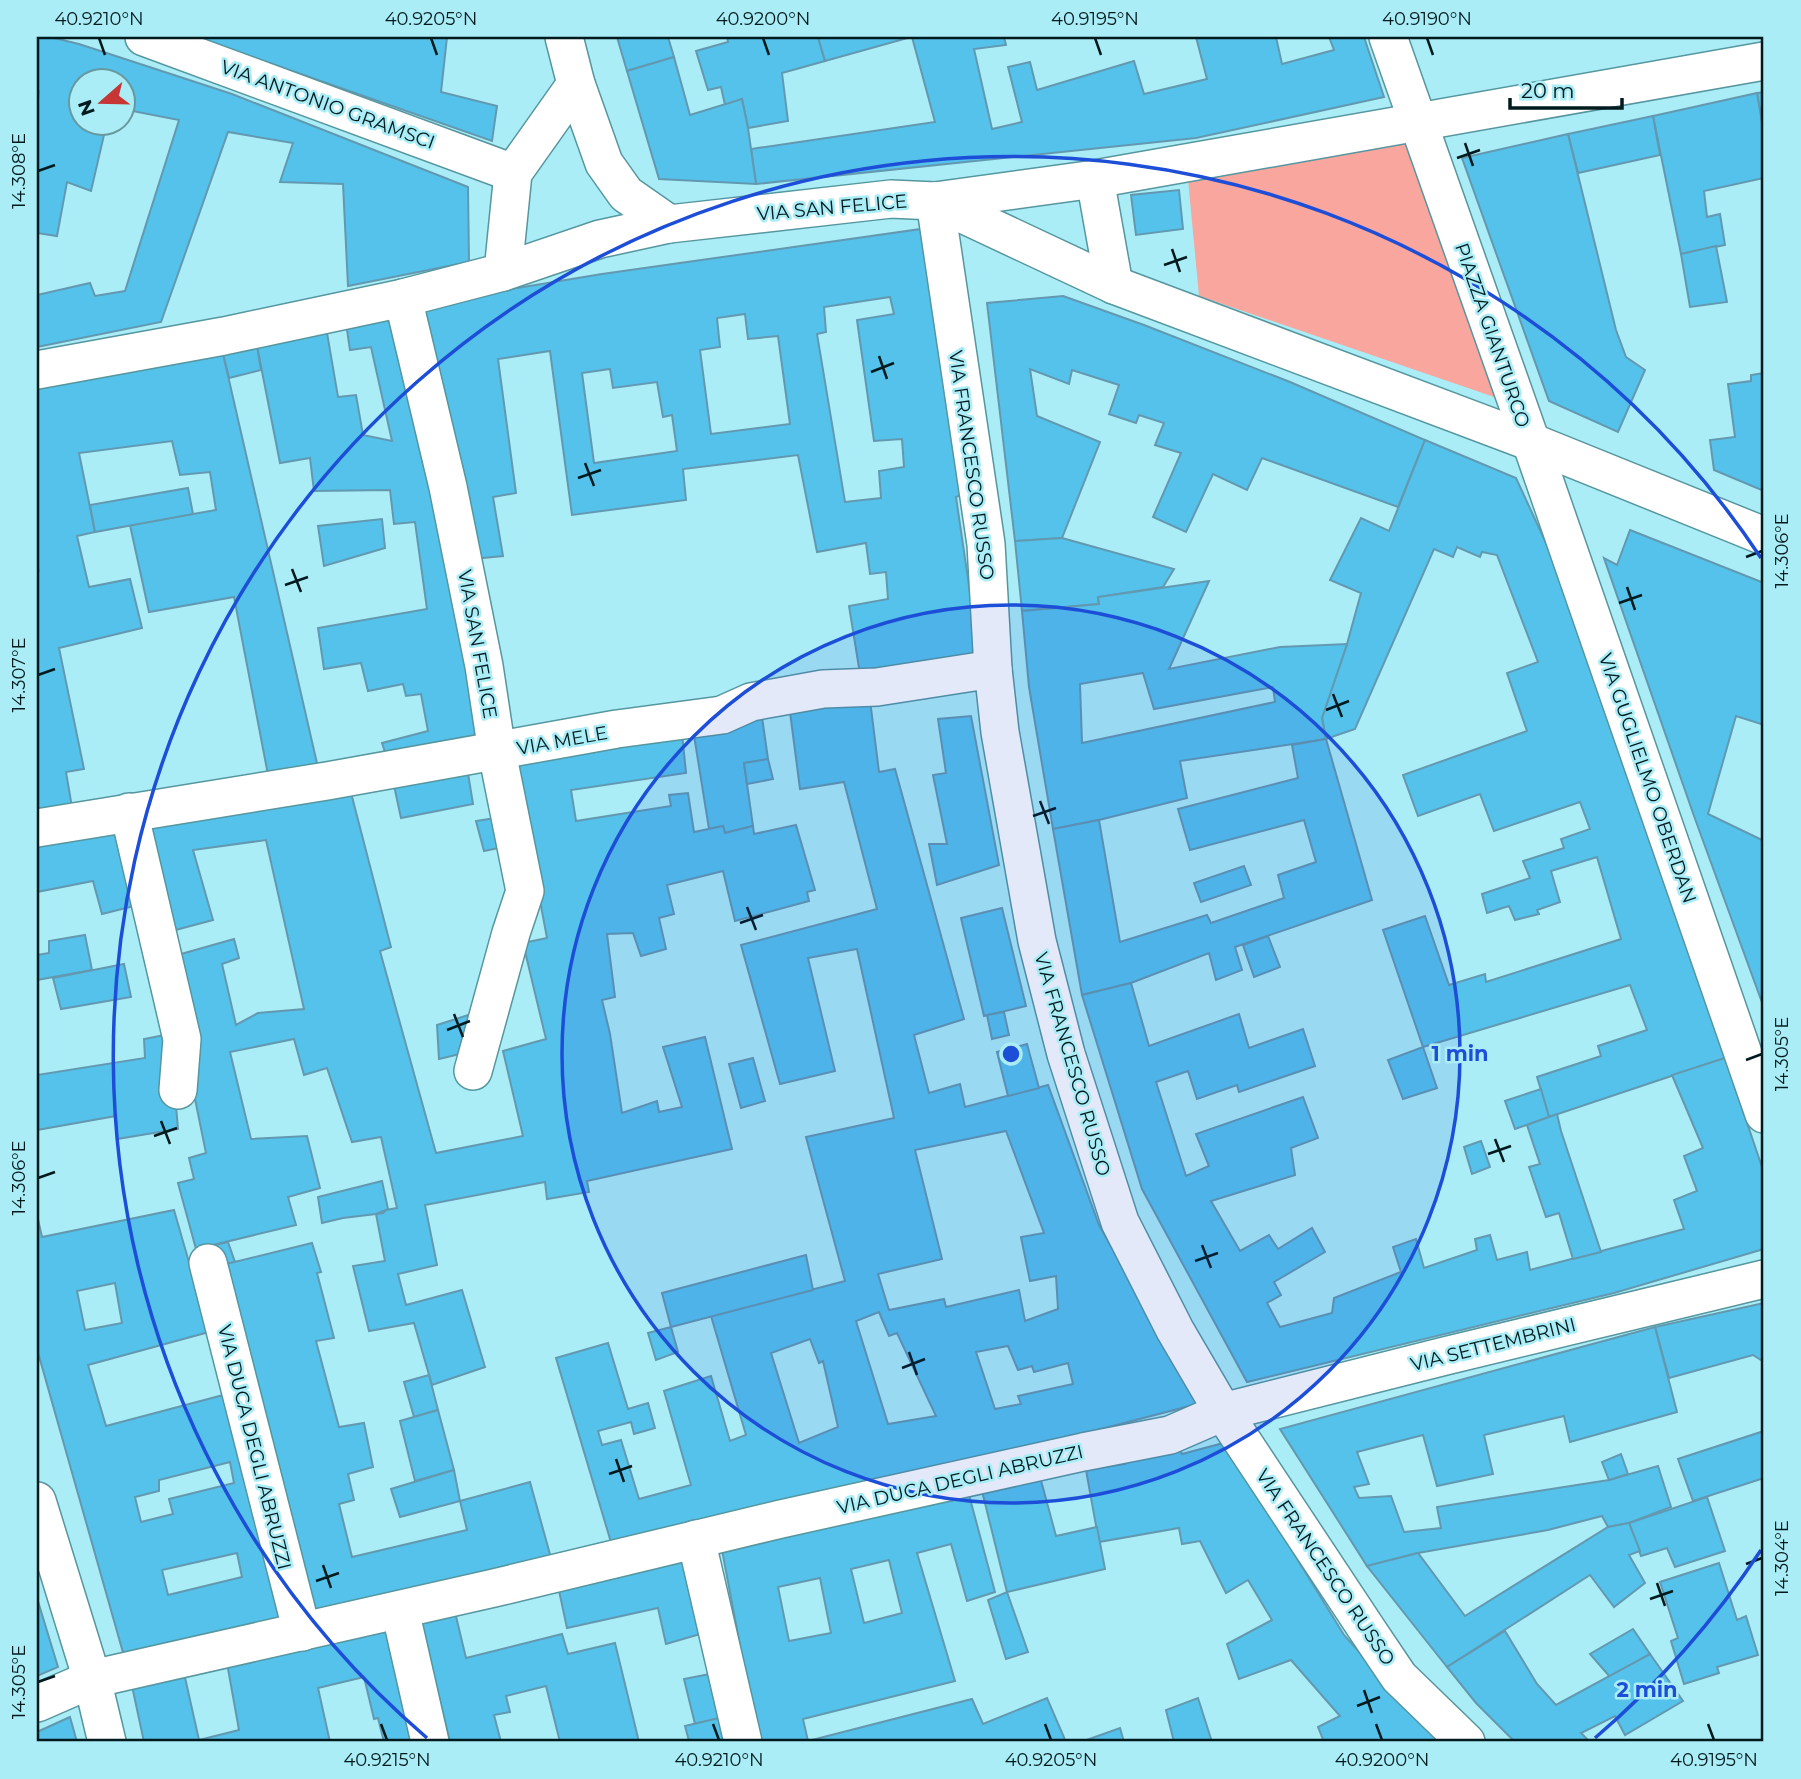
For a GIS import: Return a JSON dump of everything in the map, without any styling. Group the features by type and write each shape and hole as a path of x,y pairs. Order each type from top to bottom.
{"street":[{"name":"VIA ANTONIO GRAMSCI","path":"144,37 513,173"},
{"path":"564,37 576,84 604,163 626,194 669,224"},
{"name":"PIAZZA GIANTURCO","path":"1388,37 1531,442"},
{"path":"935,201 1095,178 1764,61"},
{"path":"503,272 513,173 576,84"},
{"path":"1095,178 1114,285"},
{"name":"VIA SAN FELICE","path":"37,370 224,336 403,298 503,272 600,239 669,224 891,199 935,201"},
{"name":"PIAZZA GIANTURCO","path":"935,201 1114,285 1531,442"},
{"name":"VIA FRANCESCO RUSSO","path":"935,201 986,544 993,669 1000,732 1037,941 1066,1054 1120,1222 1175,1331 1223,1412 1399,1676 1466,1742"},
{"name":"VIA SAN FELICE","path":"403,298 448,487 525,891 473,1072"},
{"path":"1531,442 1764,536"},
{"name":"VIA GUGLIELMO OBERDAN","path":"1531,442 1764,1114"},
{"name":"VIA MELE","path":"37,828 497,752 617,729 722,715 751,702 823,690 877,687 993,669"},
{"path":"129,812 182,1039 178,1090"},
{"name":"VIA DUCA DEGLI ABRUZZI","path":"208,1263 302,1632"},
{"name":"VIA SETTEMBRINI","path":"1223,1412 1764,1279"},
{"name":"VIA DUCA DEGLI ABRUZZI","path":"37,1703 92,1679 400,1610 781,1519 1170,1435 1223,1412"},
{"path":"37,1502 92,1679 107,1742"},
{"path":"696,1539 743,1742"},
{"path":"400,1610 430,1742"}],"shaded area":[{"path":"1409,143 1503,400 1199,296 1188,179"}],"building":[{"path":"37,37 50,37 232,94 468,187 469,262 348,286 343,184 280,182 293,143 228,132 161,322 37,347 37,295 90,283 95,296 125,291 179,120 136,112 136,66 66,66 66,136 104,136 91,191 67,182 57,236 37,233"},
{"path":"195,37 447,37 441,92 497,106 492,141"},
{"path":"617,37 668,37 674,57 627,71"},
{"path":"727,37 818,37 825,61 782,73 788,121 748,128 742,99 725,105 721,87 708,90 696,51 728,42"},
{"path":"818,37 911,37 825,61"},
{"path":"912,37 1004,37 1006,45 974,49 992,129 1022,122 1008,67 1030,62 1037,90 1134,61 1144,94 1207,79 1196,37 1276,37 1282,64 1334,50 1329,37 1364,37 1384,97 1196,138 756,184 751,149 935,122"},
{"path":"674,57 690,115 742,99 756,184 659,179 627,71"},
{"path":"1764,92 1764,135 1757,93"},
{"path":"1757,93 1764,135 1764,178 1704,191 1707,217 1720,214 1725,245 1681,254 1653,116"},
{"path":"1653,116 1660,155 1578,173 1568,134"},
{"path":"1568,134 1616,330 1626,357 1645,370 1618,432 1549,401 1462,158"},
{"path":"1179,190 1183,229 1136,235 1131,195"},
{"path":"921,229 963,494 956,497 979,654 860,674 849,606 888,599 886,572 870,574 866,543 817,552 798,455 683,469 686,500 572,515 550,351 498,359 516,493 493,497 503,556 473,559 421,304 602,274","holes":["890,297 894,314 857,320 874,441 902,439 904,467 879,471 881,498 845,502 817,334 826,332 824,307","745,314 748,339 778,336 790,424 711,434 700,350 720,347 717,318","610,369 613,388 657,382 663,417 672,415 677,451 594,463 582,373"]},
{"path":"1716,246 1727,302 1690,307 1681,254"},
{"path":"1063,296 1290,382 1425,440 1398,507 1262,458 1247,490 1213,474 1186,532 1153,517 1181,453 1155,445 1164,423 1139,415 1136,423 1109,414 1119,385 1072,370 1069,384 1030,369 1037,416 1100,442 1062,538 1015,541 987,303"},
{"path":"400,314 479,705 473,746 389,764 382,743 428,731 421,694 406,696 403,684 368,691 361,663 324,669 318,628 427,609 415,522 394,524 390,490 314,491 310,458 280,463 257,346 326,327 338,397 356,395 363,435 392,441 371,347 350,350 346,323"},
{"path":"257,346 261,370 229,378 223,354"},
{"path":"223,354 319,772 269,780 234,597 149,612 130,525 216,510 210,472 180,475 172,441 79,453 95,532 77,536 89,587 130,579 142,628 59,648 84,769 66,772 73,813 37,820 37,384"},
{"path":"1764,373 1764,491 1714,470 1710,440 1735,437 1728,384 1751,381 1751,375"},
{"path":"1425,440 1516,478 1552,556 1725,1058 1549,1117 1537,1077 1601,1056 1598,1046 1647,1030 1630,985 1423,1047 1383,930 1425,916 1449,985 1485,974 1486,982 1621,939 1597,857 1551,871 1560,902 1537,910 1539,914 1515,920 1509,906 1487,913 1482,894 1530,878 1523,861 1564,848 1561,839 1590,829 1580,802 1494,831 1480,794 1418,816 1403,775 1527,731 1507,673 1538,662 1497,555 1482,552 1480,557 1457,547 1453,557 1434,549 1355,729 1326,739 1322,718 1361,593 1330,580 1361,518 1389,531"},
{"path":"188,488 193,514 95,532 90,505"},
{"path":"382,519 385,548 324,566 318,526"},
{"path":"1630,530 1764,583 1764,725 1736,716 1708,814 1764,841 1764,1008 1604,558 1617,565"},
{"path":"1062,538 1174,569 1163,587 1098,597 1099,604 1022,611 1015,541"},
{"path":"1209,581 1169,669 1280,647 1347,644 1322,718 1326,739 1180,761 1187,798 1053,829 1029,687 1022,611 1099,604 1098,597","holes":["1143,673 1154,709 1273,687 1275,702 1082,743 1080,684"]},
{"path":"870,700 879,772 895,769 964,1019 914,1035 929,1093 960,1084 965,1107 1048,1085 1099,1225 1201,1403 955,1467 613,1549 556,1358 608,1343 628,1409 648,1403 655,1428 634,1434 631,1422 598,1431 602,1445 621,1440 639,1499 691,1485 664,1391 711,1376 730,1441 746,1435 711,1316 845,1281 806,1137 894,1118 857,949 808,958 835,1071 780,1084 741,945 877,909 844,782 800,789 790,712","holes":["1006,1131 1044,1233 1021,1237 1030,1281 1056,1276 1058,1309 1025,1321 1019,1290 946,1307 944,1299 889,1310 878,1274 942,1259 915,1150","879,1312 889,1336 897,1333 936,1416 888,1424 856,1321","810,1339 819,1363 823,1361 838,1427 799,1443 771,1353","1008,1346 1018,1370 1032,1366 1034,1372 1068,1363 1073,1384 1018,1396 1021,1404 995,1409 976,1352"]},
{"path":"971,716 999,865 937,885 929,844 947,844 933,775 946,773 938,719"},
{"path":"762,717 768,759 744,763 753,826 725,833 723,826 709,829 693,729"},
{"path":"682,733 686,773 571,790 576,821 671,806 669,795 688,793 694,832 723,826 725,833 753,826 754,834 796,825 815,890 807,892 809,901 735,921 723,871 667,885 674,914 659,918 666,949 641,956 633,933 607,934 615,997 602,1000 622,1113 657,1101 659,1112 682,1107 663,1047 705,1037 732,1149 587,1181 589,1192 547,1199 545,1182 425,1205 437,1265 398,1274 406,1305 462,1290 485,1367 432,1385 414,1323 369,1331 353,1266 385,1261 376,1214 397,1208 381,1137 352,1142 327,1068 304,1075 294,1039 230,1052 251,1139 307,1136 320,1188 288,1197 296,1225 196,1249 178,1183 194,1179 189,1158 206,1153 195,1099 199,1051 174,956 234,939 239,958 222,964 236,1025 258,1013 304,1009 266,840 193,850 213,920 168,932 139,822 350,789 391,947 380,951 436,1153 523,1136 503,1051 546,1039 523,943 547,938 513,757"},
{"path":"1326,739 1372,900 1235,947 1242,970 1216,980 1209,953 1131,983 1082,995 1053,829 1099,820 1120,942 1207,915 1211,923 1284,898 1278,875 1316,862 1304,820 1190,850 1178,809 1298,778 1292,745"},
{"path":"768,759 773,779 747,784 744,763"},
{"path":"467,767 473,804 401,818 393,781"},
{"path":"502,817 508,846 484,851 476,821"},
{"path":"122,826 142,904 102,914 93,881 37,892 37,842"},
{"path":"1244,866 1251,885 1201,902 1194,883"},
{"path":"1002,908 1026,1006 984,1016 961,918"},
{"path":"85,935 92,970 37,980 37,955 49,953 49,941"},
{"path":"1268,936 1280,967 1254,977 1243,945"},
{"path":"124,964 131,997 61,1009 53,978"},
{"path":"1131,983 1149,1046 1239,1014 1249,1048 1303,1029 1315,1066 1239,1092 1237,1085 1197,1099 1188,1071 1156,1082 1186,1176 1209,1166 1196,1134 1303,1097 1318,1138 1291,1148 1295,1175 1211,1201 1240,1251 1269,1235 1278,1249 1312,1228 1325,1252 1274,1282 1281,1295 1267,1303 1280,1327 1332,1313 1334,1298 1401,1272 1393,1247 1416,1239 1424,1268 1477,1250 1475,1239 1490,1235 1497,1260 1527,1252 1530,1270 1684,1229 1674,1200 1697,1191 1684,1156 1703,1148 1672,1075 1725,1058 1764,1173 1764,1249 1614,1293 1247,1382 1142,1189 1082,995"},
{"path":"484,1010 477,1050 439,1059 437,1025"},
{"path":"1004,1012 1009,1035 992,1039 987,1015"},
{"path":"170,1034 178,1129 117,1139 116,1116 37,1130 37,1075 145,1058 144,1039"},
{"path":"1027,1044 1039,1088 1008,1096 997,1052"},
{"path":"1423,1047 1437,1088 1403,1099 1388,1060"},
{"path":"753,1058 765,1101 741,1108 729,1064"},
{"path":"1541,1089 1549,1117 1515,1129 1505,1101"},
{"path":"1557,1114 1601,1252 1573,1259 1559,1213 1546,1217 1529,1167 1540,1164 1527,1125"},
{"path":"1481,1141 1490,1167 1472,1174 1464,1147"},
{"path":"382,1181 388,1209 376,1214 322,1223 318,1197"},
{"path":"174,1210 209,1332 88,1365 106,1426 227,1394 294,1618 124,1656 37,1349 37,1215 42,1237","holes":["115,1283 122,1323 85,1330 77,1291","230,1462 234,1483 169,1499 173,1514 141,1522 135,1497 159,1491 159,1480","237,1553 242,1577 168,1595 162,1570"]},
{"path":"228,1242 235,1262 222,1265 215,1245"},
{"path":"312,1243 321,1272 317,1273 334,1338 316,1341 339,1427 364,1423 373,1467 348,1474 354,1500 339,1504 352,1557 467,1530 460,1501 530,1482 551,1558 314,1613 222,1265"},
{"path":"806,1255 813,1290 671,1327 662,1293"},
{"path":"1764,1303 1764,1362 1753,1355 1669,1378 1655,1327"},
{"path":"671,1327 678,1352 656,1360 648,1333"},
{"path":"1655,1327 1677,1412 1570,1442 1564,1416 1484,1435 1493,1474 1437,1486 1423,1435 1357,1452 1369,1484 1354,1487 1359,1498 1391,1496 1404,1532 1441,1528 1437,1507 1609,1480 1658,1466 1671,1507 1629,1523 1608,1527 1602,1516 1548,1530 1418,1553 1367,1566 1280,1429"},
{"path":"429,1375 438,1410 414,1417 404,1382"},
{"path":"438,1410 454,1470 415,1481 400,1421"},
{"path":"1764,1431 1764,1478 1693,1501 1678,1459"},
{"path":"1231,1441 1275,1523 1344,1635 1439,1742 1324,1742 1318,1727 1340,1716 1291,1660 1239,1679 1227,1644 1272,1620 1248,1580 1226,1593 1200,1541 1182,1544 1179,1528 1099,1542 1086,1470 1125,1464 1122,1456 1178,1445 1182,1454"},
{"path":"1621,1454 1628,1474 1609,1480 1602,1462"},
{"path":"454,1470 460,1501 400,1517 391,1489"},
{"path":"1039,1473 1056,1536 1097,1527 1105,1569 1007,1592 981,1487"},
{"path":"968,1491 995,1592 967,1601 951,1544 917,1553 955,1681 803,1719 808,1741 972,1699 983,1724 1047,1698 1066,1742 761,1742 722,1550","holes":["889,1560 902,1613 864,1623 851,1569","820,1578 831,1633 789,1641 778,1587"]},
{"path":"1707,1497 1725,1551 1675,1567 1667,1548 1641,1556 1629,1523"},
{"path":"1629,1523 1640,1551 1629,1555 1645,1583 1614,1607 1590,1575 1447,1667 1367,1566 1418,1553 1465,1616 1608,1527"},
{"path":"690,1556 707,1632 666,1644 658,1608 567,1628 558,1586"},
{"path":"1719,1563 1737,1620 1746,1616 1758,1655 1717,1667 1719,1673 1684,1684 1671,1641 1678,1638 1660,1582"},
{"path":"1007,1592 1028,1652 1006,1659 988,1600"},
{"path":"37,1598 58,1667 37,1676"},
{"path":"454,1608 466,1658 562,1634 568,1654 615,1643 639,1742 560,1742 546,1686 506,1696 510,1712 494,1715 501,1742 450,1742 419,1616"},
{"path":"388,1625 417,1742 384,1742 378,1718 374,1719 364,1677 318,1688 330,1742 144,1742 132,1686 184,1673 199,1740 239,1730 227,1663"},
{"path":"1633,1629 1650,1654 1610,1677 1590,1654"},
{"path":"1505,1631 1537,1684 1556,1705 1650,1654 1683,1701 1625,1735 1615,1716 1581,1733 1590,1742 1515,1742 1476,1703 1447,1667"},
{"path":"710,1674 720,1718 695,1724 684,1679"},
{"path":"1198,1698 1212,1742 1174,1742 1166,1710"},
{"path":"732,1715 739,1742 684,1742 689,1741 685,1726"},
{"path":"70,1717 77,1742 37,1742 37,1732"},
{"path":"1120,1728 1124,1742 1081,1742"}]}
